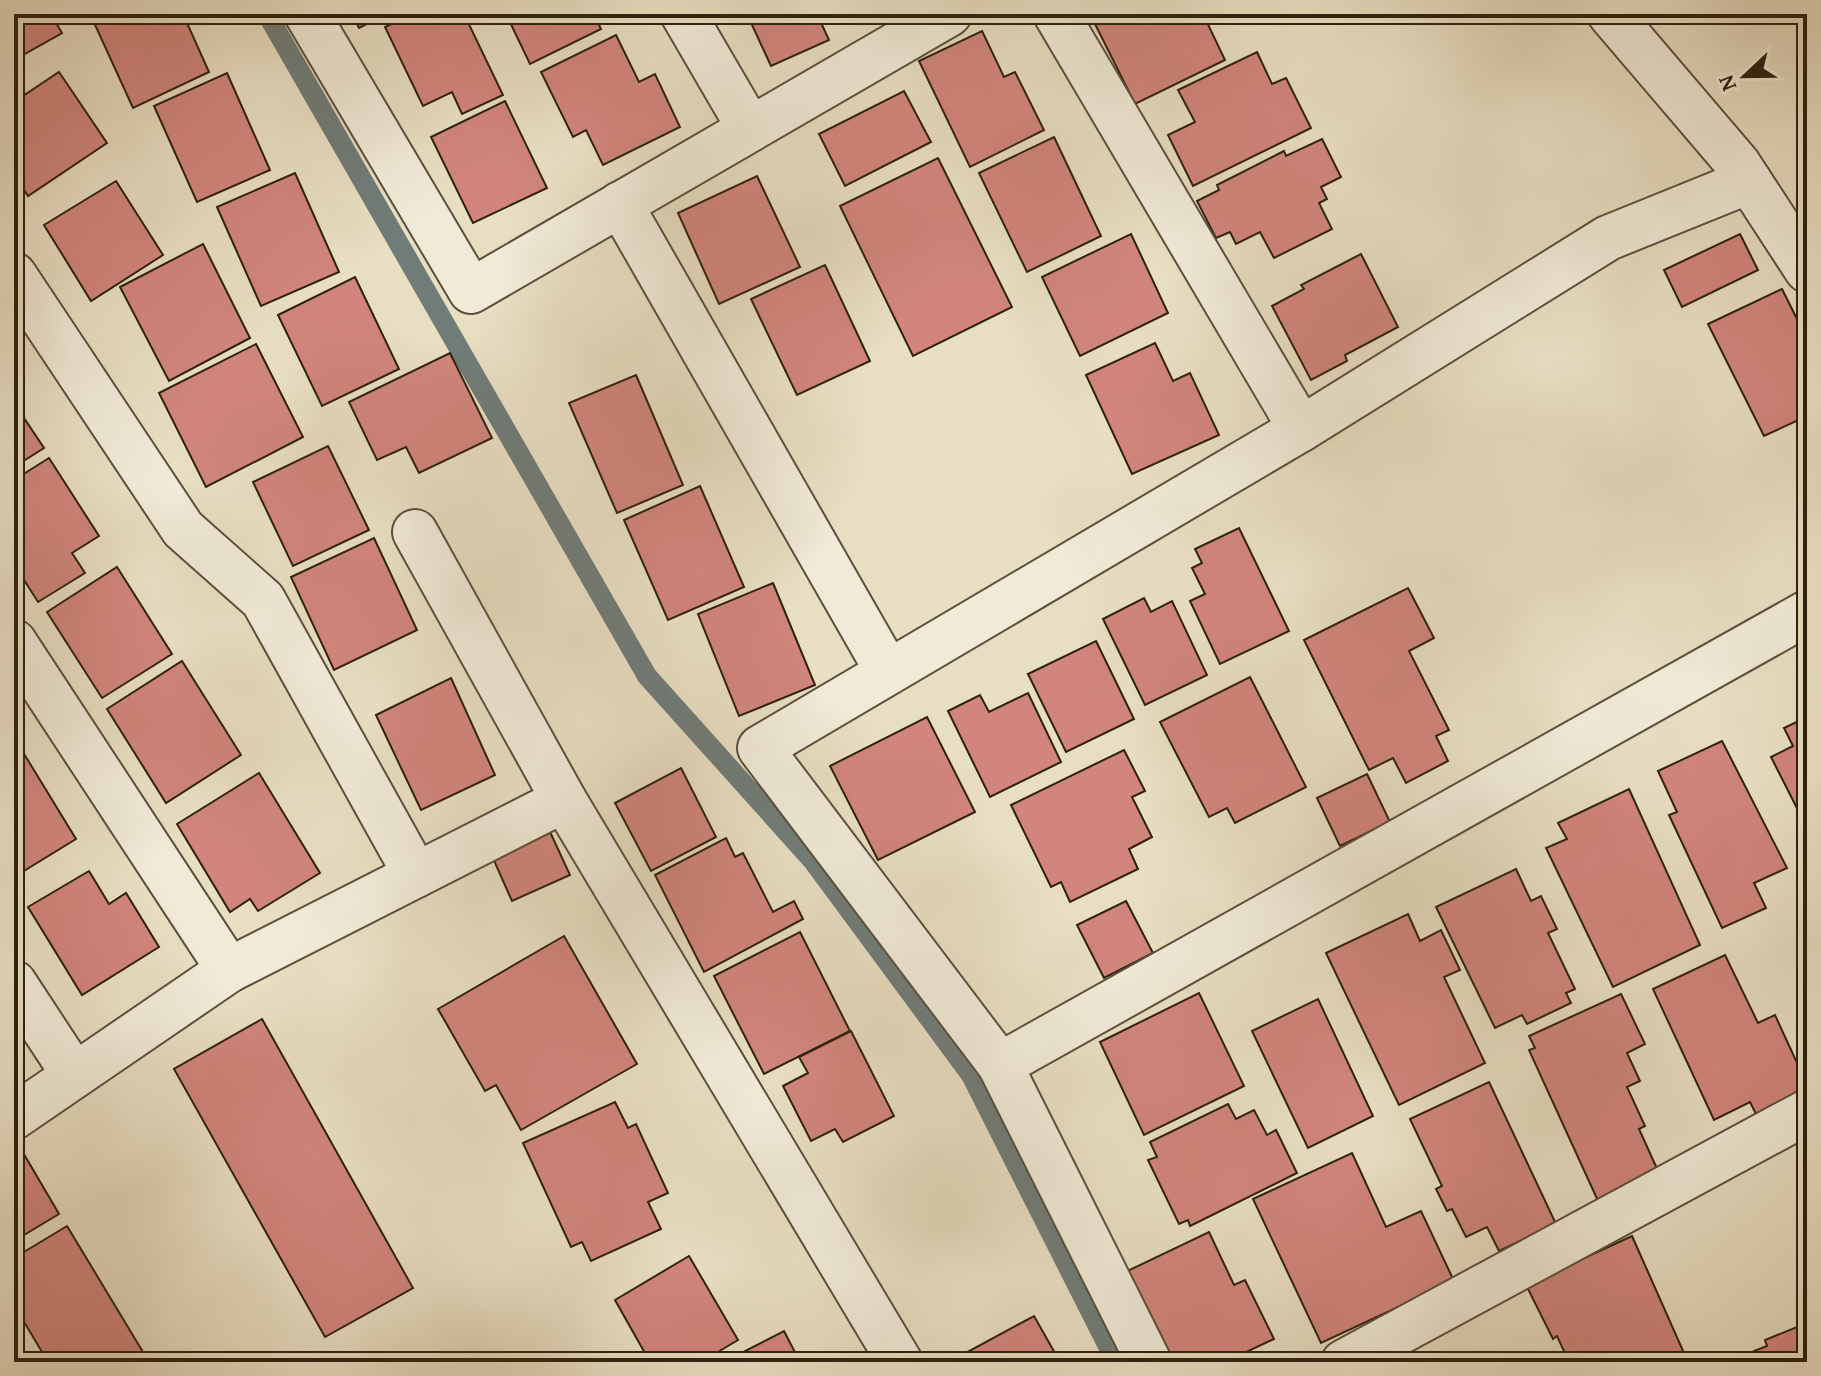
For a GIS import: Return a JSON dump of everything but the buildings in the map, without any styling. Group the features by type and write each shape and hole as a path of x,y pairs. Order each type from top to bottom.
{"street":[{"path":"307,14 471,291 949,14"},
{"path":"683,14 750,129"},
{"path":"1056,14 1301,429"},
{"path":"1610,14 1738,164 1807,270"},
{"path":"1149,1362 1000,1065 760,748 1301,429 1608,238 1749,181"},
{"path":"620,204 888,672"},
{"path":"14,275 183,529 263,600 416,875"},
{"path":"415,532 564,800 900,1362"},
{"path":"1000,1065 1807,613"},
{"path":"14,642 229,970"},
{"path":"14,1117 73,1073 229,970 564,800"},
{"path":"14,983 73,1073"},
{"path":"1344,1362 1807,1112"}],"waterway":[{"path":"267,14 647,676 813,861 971,1075 1116,1362"}]}
